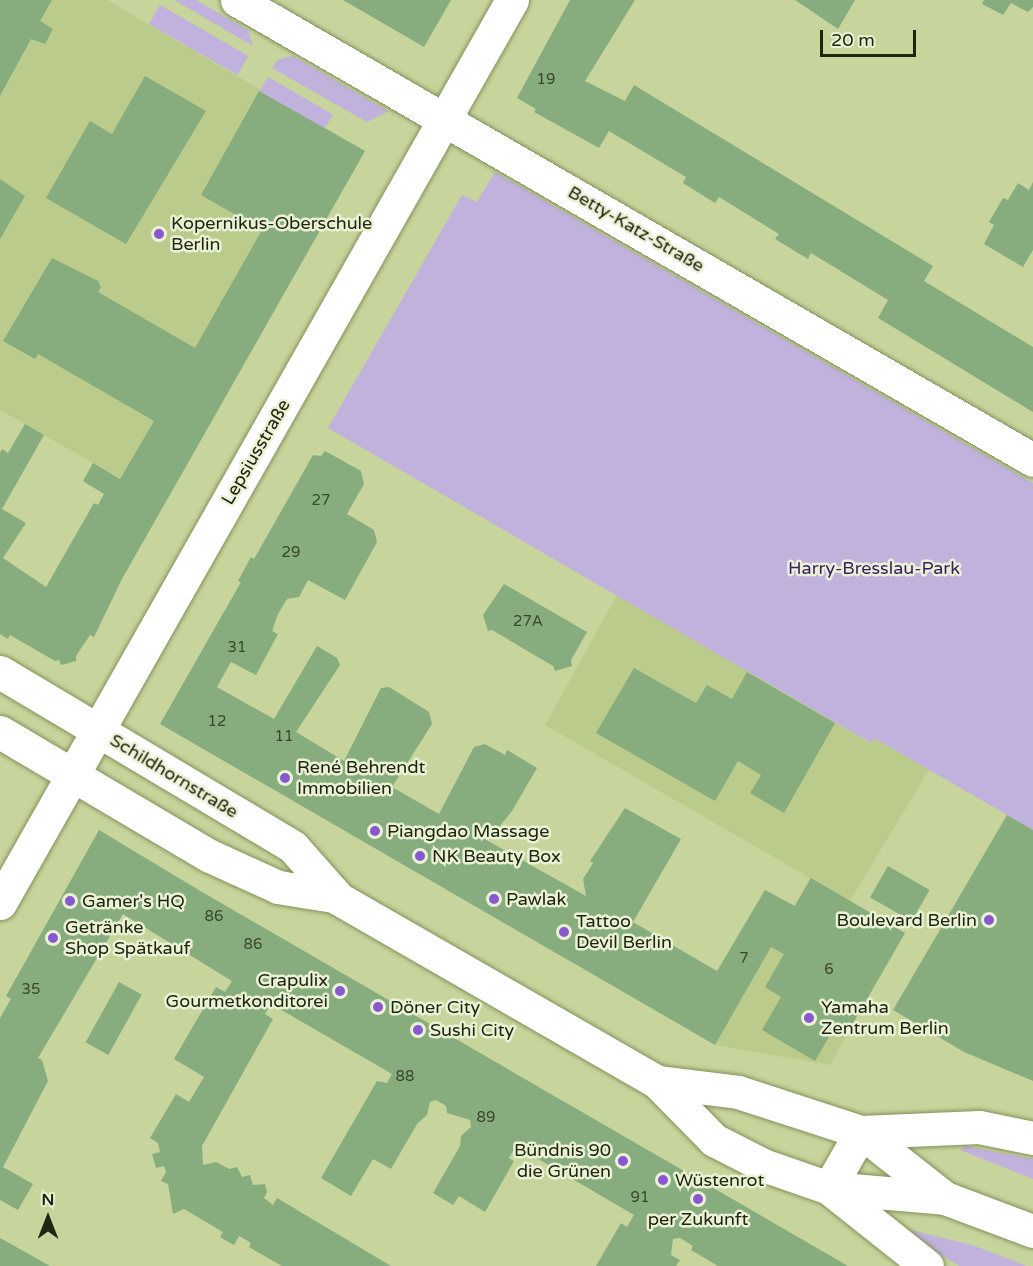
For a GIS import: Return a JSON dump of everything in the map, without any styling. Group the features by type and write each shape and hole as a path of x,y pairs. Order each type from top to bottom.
{"street":[{"name":"Betty-Katz-Straße","path":"237,0 445,118 1033,460"},
{"name":"Lepsiusstraße","path":"0,903 512,0"},
{"name":"Schildhornstraße","path":"0,672 293,847 334,896 657,1082 714,1140 763,1165 829,1188 945,1198 1033,1231"},
{"name":"Schildhornstraße","path":"0,732 210,856 278,887 334,896"},
{"name":"Schildhornstraße","path":"657,1082 738,1092 861,1132 945,1198"},
{"name":"Schildhornstraße","path":"861,1132 979,1127 1033,1138"},
{"path":"829,1188 861,1132"},
{"name":"Schildhornstraße","path":"829,1188 927,1266"}],"shaded area":[{"name":"Kopernikus-Oberschule Berlin","path":"0,0 107,0 365,151 165,504 0,410"},
{"path":"617,595 870,743 874,738 929,770 850,901 905,933 830,1065 715,1045 810,878 545,725"}],"green space":[{"path":"174,0 196,0 248,30 253,46"},
{"path":"160,5 248,56 237,75 149,24"},
{"path":"293,56 389,111 367,122 272,68 277,60"},
{"path":"268,77 333,114 324,129 260,92"},
{"name":"Harry-Bresslau-Park","path":"495,172 1033,483 1033,830 874,738 871,743 328,428 462,195 477,202"},
{"path":"965,1146 1033,1159 1033,1179 960,1150"},
{"path":"906,1229 972,1245 1027,1266 960,1266 907,1236"}],"building":[{"path":"0,0 52,0 40,21 53,29 45,44 31,39 0,96"},
{"path":"343,0 451,0 424,47"},
{"path":"570,0 635,0 585,81 625,101 634,85 933,266 924,281 1033,347 1033,412 878,318 888,300 811,253 808,259 775,239 779,234 719,197 715,203 683,183 686,177 609,131 599,148 534,112 536,109 517,98"},
{"path":"795,0 855,0 838,29"},
{"path":"984,0 1033,0 1033,7 1028,12 1011,3 1003,15 982,4"},
{"path":"145,76 206,111 126,244 46,198 90,121 112,134"},
{"path":"259,91 365,151 122,579 94,637 90,635 76,656 76,661 61,665 59,660 55,661 10,635 8,639 0,634 0,453 2,449 8,453 25,424 44,435 2,509 26,523 3,558 46,587 94,503 98,505 104,494 83,481 93,463 120,479 154,421 38,354 35,359 3,341 52,258 98,281 101,287 98,292 195,348 262,230 201,195"},
{"path":"0,179 25,196 0,239"},
{"path":"1033,182 1033,250 1023,267 984,244 994,225 989,222 1003,198 1008,200 1018,183 1029,190"},
{"path":"325,451 361,471 364,484 347,514 374,530 377,542 345,600 308,580 299,597 287,599 278,614 272,631 278,634 256,675 231,662 217,687 274,719 317,646 337,658 340,665 296,732 344,761 381,688 389,687 429,712 432,724 392,787 439,814 474,747 485,744 505,755 507,750 537,768 512,811 495,832 487,827 481,837 586,896 583,879 593,863 590,861 625,808 681,839 633,922 717,971 765,890 795,906 811,878 905,933 846,1035 834,1028 815,1061 762,1030 781,997 765,987 784,954 771,947 715,1045 160,724 241,582 238,581 251,557 254,559 313,455 321,456"},
{"path":"504,584 587,632 571,660 572,666 555,671 553,666 492,630 488,631 483,615"},
{"path":"634,668 696,703 707,685 732,699 747,672 835,723 784,813 750,793 761,775 738,761 715,801 596,733"},
{"name":"Boulevard Berlin","path":"1007,815 1033,830 1033,1081 964,1052 893,1010"},
{"path":"99,830 848,1266 718,1266 691,1250 693,1246 680,1238 673,1239 671,1255 680,1260 676,1266 596,1266 621,1223 627,1227 634,1215 516,1146 509,1158 514,1161 485,1212 459,1196 453,1205 433,1193 460,1146 461,1136 471,1127 470,1120 447,1113 446,1106 436,1100 430,1102 427,1115 417,1124 391,1169 373,1159 351,1196 321,1178 377,1081 387,1083 392,1074 271,1004 265,1014 273,1019 202,1146 203,1165 216,1162 229,1169 237,1167 242,1177 250,1175 253,1185 265,1184 267,1192 264,1198 273,1205 277,1198 391,1266 282,1266 249,1247 251,1243 239,1236 234,1245 220,1237 223,1232 184,1209 173,1214 168,1184 161,1181 166,1172 164,1166 156,1168 152,1154 160,1152 158,1143 150,1138 176,1094 189,1102 204,1077 174,1059 216,987 225,992 232,981 123,914 38,1058 42,1060 48,1081 3,1167 33,1184 18,1210 0,1200 0,1018 11,999 6,996"},
{"path":"888,866 930,890 912,921 870,897"},
{"path":"119,982 142,995 108,1055 86,1042"},
{"path":"0,1238 20,1249 50,1266 0,1266"}],"place":[{"name":"Kopernikus-Oberschule Berlin","path":"159,234"},
{"name":"René Behrendt Immobilien","path":"285,778"},
{"name":"Piangdao Massage","path":"375,831"},
{"name":"NK Beauty Box","path":"420,856"},
{"name":"Pawlak","path":"494,899"},
{"name":"Gamer's HQ","path":"70,901"},
{"name":"Boulevard Berlin","path":"989,920"},
{"name":"Tattoo Devil Berlin","path":"564,932"},
{"name":"Getränke Shop Spätkauf","path":"53,938"},
{"name":"Crapulix Gourmetkonditorei","path":"340,991"},
{"name":"Döner City","path":"378,1007"},
{"name":"Yamaha Zentrum Berlin","path":"809,1018"},
{"name":"Sushi City","path":"418,1030"},
{"name":"Bündnis 90 die Grünen","path":"623,1161"},
{"name":"Wüstenrot","path":"663,1180"},
{"name":"per Zukunft","path":"698,1199"}]}
